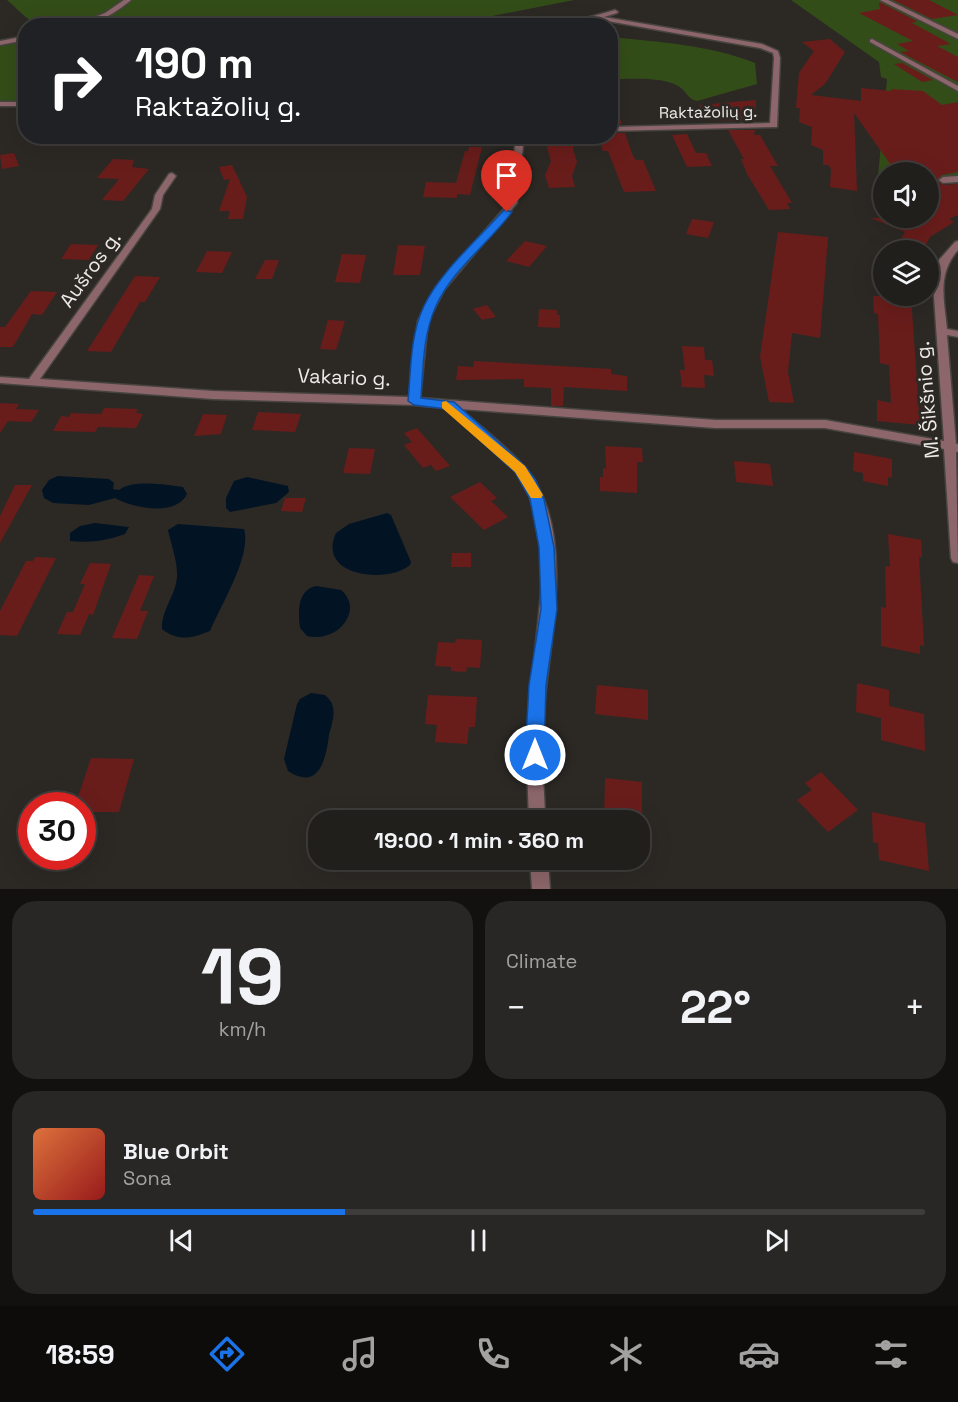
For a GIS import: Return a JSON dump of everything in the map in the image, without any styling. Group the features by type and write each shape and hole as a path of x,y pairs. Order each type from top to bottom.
{"street":[{"path":"97,18 128,0"},
{"path":"883,0 958,37"},
{"path":"598,18 615,12"},
{"name":"Raktažolių g.","path":"618,21 762,45 776,52 777,58 774,125 618,129"},
{"path":"0,43 18,40"},
{"path":"872,41 958,89"},
{"path":"0,104 18,104"},
{"path":"414,401 423,321 440,289 513,203 519,144"},
{"name":"Aušros g.","path":"33,381 156,209 159,195 172,176"},
{"path":"943,180 958,179"},
{"name":"M. Šikšnio g.","path":"958,244 944,260 939,271 940,332 954,448 958,558"},
{"path":"940,332 958,334"},
{"name":"Vakario g.","path":"0,380 213,395 414,401 715,424 825,424 954,448"},
{"path":"449,405 520,469 528,479 541,510 547,547 549,609 534,732 537,810"},
{"path":"540,870 541,889"}],"green space":[{"path":"7,0 124,0 93,18 28,18"},
{"path":"131,0 574,0 483,18 98,18"},
{"path":"791,0 958,0 958,181 939,182 939,162 879,162 887,79 881,77 879,62"},
{"path":"618,38 684,45 738,57 755,63 757,84 697,101 672,83 657,80 619,79"},
{"path":"18,40 18,101 0,102 0,44"}],"water":[{"path":"58,476 109,479 114,483 113,489 119,490 141,484 183,487 187,494 174,506 164,508 132,505 115,498 89,505 53,503 44,498 42,490 49,480"},
{"path":"247,477 288,486 289,492 276,503 230,512 226,508 226,498 234,481"},
{"path":"387,513 391,515 411,562 410,565 400,571 372,575 357,573 336,559 333,548 336,533 349,524"},
{"path":"95,523 129,527 125,534 111,538 91,542 70,541 70,533 80,526"},
{"path":"178,524 244,529 245,540 240,566 210,631 186,638 174,636 162,629 164,615 177,580 176,563 168,530"},
{"path":"316,586 341,590 350,606 345,623 338,630 319,637 307,636 300,628 299,616 302,597 310,588"},
{"path":"311,693 325,695 332,704 334,714 323,762 314,775 307,777 288,771 284,759 297,704 300,699"}],"building":[{"path":"893,0 929,0 958,15 932,19"},
{"path":"879,2 917,21 912,23 951,44 937,46 958,57 958,82 900,52 909,51 897,44 913,41 859,13 880,9"},
{"path":"830,39 845,52 825,84 811,95 861,101 861,88 891,91 891,89 923,91 942,105 958,102 958,172 942,175 939,178 939,162 889,162 854,113 857,191 830,187 831,170 829,165 823,165 823,150 811,145 812,127 799,122 800,108 796,108 799,73 814,51 802,42"},
{"path":"902,63 933,80 922,82 894,64"},
{"path":"756,100 755,121 706,120 699,105"},
{"path":"728,130 755,130 754,135 760,135 778,166 770,166 792,203 787,203 790,209 769,210 747,174 741,159 744,159"},
{"path":"618,133 625,133 633,156 636,160 643,160 656,191 624,192 608,151 603,151 600,144 618,144"},
{"path":"687,134 696,153 706,153 712,166 687,167 672,135"},
{"path":"548,144 574,144 573,149 577,162 572,176 575,187 549,188 545,175 551,161 547,148"},
{"path":"469,147 482,147 470,195 457,194 457,198 423,197 426,182 456,183 465,151 468,151"},
{"path":"14,153 19,166 2,169 0,155"},
{"path":"113,159 134,160 132,167 149,169 123,201 102,200 119,179 97,178"},
{"path":"232,165 247,197 243,219 228,219 230,211 219,211 230,179 224,180 219,167"},
{"path":"939,182 943,185 958,184 958,215 949,219 954,222 928,240 901,240 905,232 895,228 939,228"},
{"path":"692,219 714,222 708,238 686,234"},
{"path":"778,232 828,237 820,338 792,333 788,372 794,403 769,402 760,357"},
{"path":"525,241 547,246 529,267 506,261"},
{"path":"71,244 98,245 89,260 61,259"},
{"path":"398,245 425,246 420,275 393,275"},
{"path":"207,251 232,252 222,273 196,272"},
{"path":"342,254 366,255 360,283 335,282"},
{"path":"265,260 279,260 272,279 255,279"},
{"path":"135,276 160,277 145,302 140,302 111,352 87,351"},
{"path":"31,291 57,292 42,315 32,314 13,347 0,347 0,327 5,327"},
{"path":"487,305 496,317 482,320 473,309"},
{"path":"874,306 912,306 920,425 877,421 877,400 891,403 889,365 880,363 878,314 874,313"},
{"path":"539,309 557,310 557,315 560,315 560,328 538,327"},
{"path":"328,320 345,321 336,350 320,349"},
{"path":"682,346 704,347 705,360 712,360 714,376 704,375 705,388 682,387 680,370 685,370"},
{"path":"474,361 611,369 611,374 627,376 627,391 564,387 563,406 551,406 551,388 524,387 524,379 456,380 458,366 473,367"},
{"path":"0,403 19,404 16,409 39,410 31,422 8,421 0,433"},
{"path":"104,408 138,409 136,413 143,414 136,428 98,427 95,432 53,431 61,416 69,417 71,413 101,414"},
{"path":"258,412 301,414 295,432 252,430"},
{"path":"203,414 227,415 221,434 194,436"},
{"path":"417,428 450,466 436,471 431,465 423,468 404,445 412,442 404,433"},
{"path":"605,446 642,448 643,462 637,462 637,493 600,491 600,477 603,477 603,468 606,469"},
{"path":"349,448 375,449 370,474 343,473"},
{"path":"854,452 892,459 892,478 888,477 888,486 863,481 863,473 853,471"},
{"path":"734,461 770,464 773,486 736,482"},
{"path":"480,482 497,498 491,501 508,517 484,530 450,497"},
{"path":"15,485 32,485 0,543 0,516"},
{"path":"285,498 306,498 302,512 281,511"},
{"path":"888,534 921,540 922,557 919,557 924,646 920,645 920,654 881,646 881,607 886,608 885,566 890,567"},
{"path":"452,553 471,553 471,567 451,567"},
{"path":"35,557 56,558 17,636 0,635 0,611 26,561 33,561"},
{"path":"90,563 111,564 93,615 89,614 80,635 57,634 67,612 73,612 85,584 80,584"},
{"path":"139,575 154,576 140,611 148,611 137,639 112,638"},
{"path":"456,639 482,640 480,668 467,667 466,672 451,671 451,667 435,666 438,642 455,643"},
{"path":"857,683 889,690 889,706 924,714 925,751 881,740 881,718 856,712"},
{"path":"597,685 648,690 648,720 595,714"},
{"path":"428,695 477,697 475,727 469,727 467,744 435,742 437,725 425,724"},
{"path":"91,758 134,759 119,812 96,812 96,792 80,792"},
{"path":"821,772 858,810 828,832 797,800 812,790 805,783"},
{"path":"605,778 642,782 642,810 604,810"},
{"path":"872,812 925,823 929,871 879,860 878,843 873,842"}],"slow traffic":[{"path":"446,405 449,405 520,469 536,495"}],"route":[{"path":"507,212 440,289 429,307 423,321 419,341 414,401 449,405 520,469 528,479 541,510 547,547 549,609 538,685 534,732 535,755"}]}
